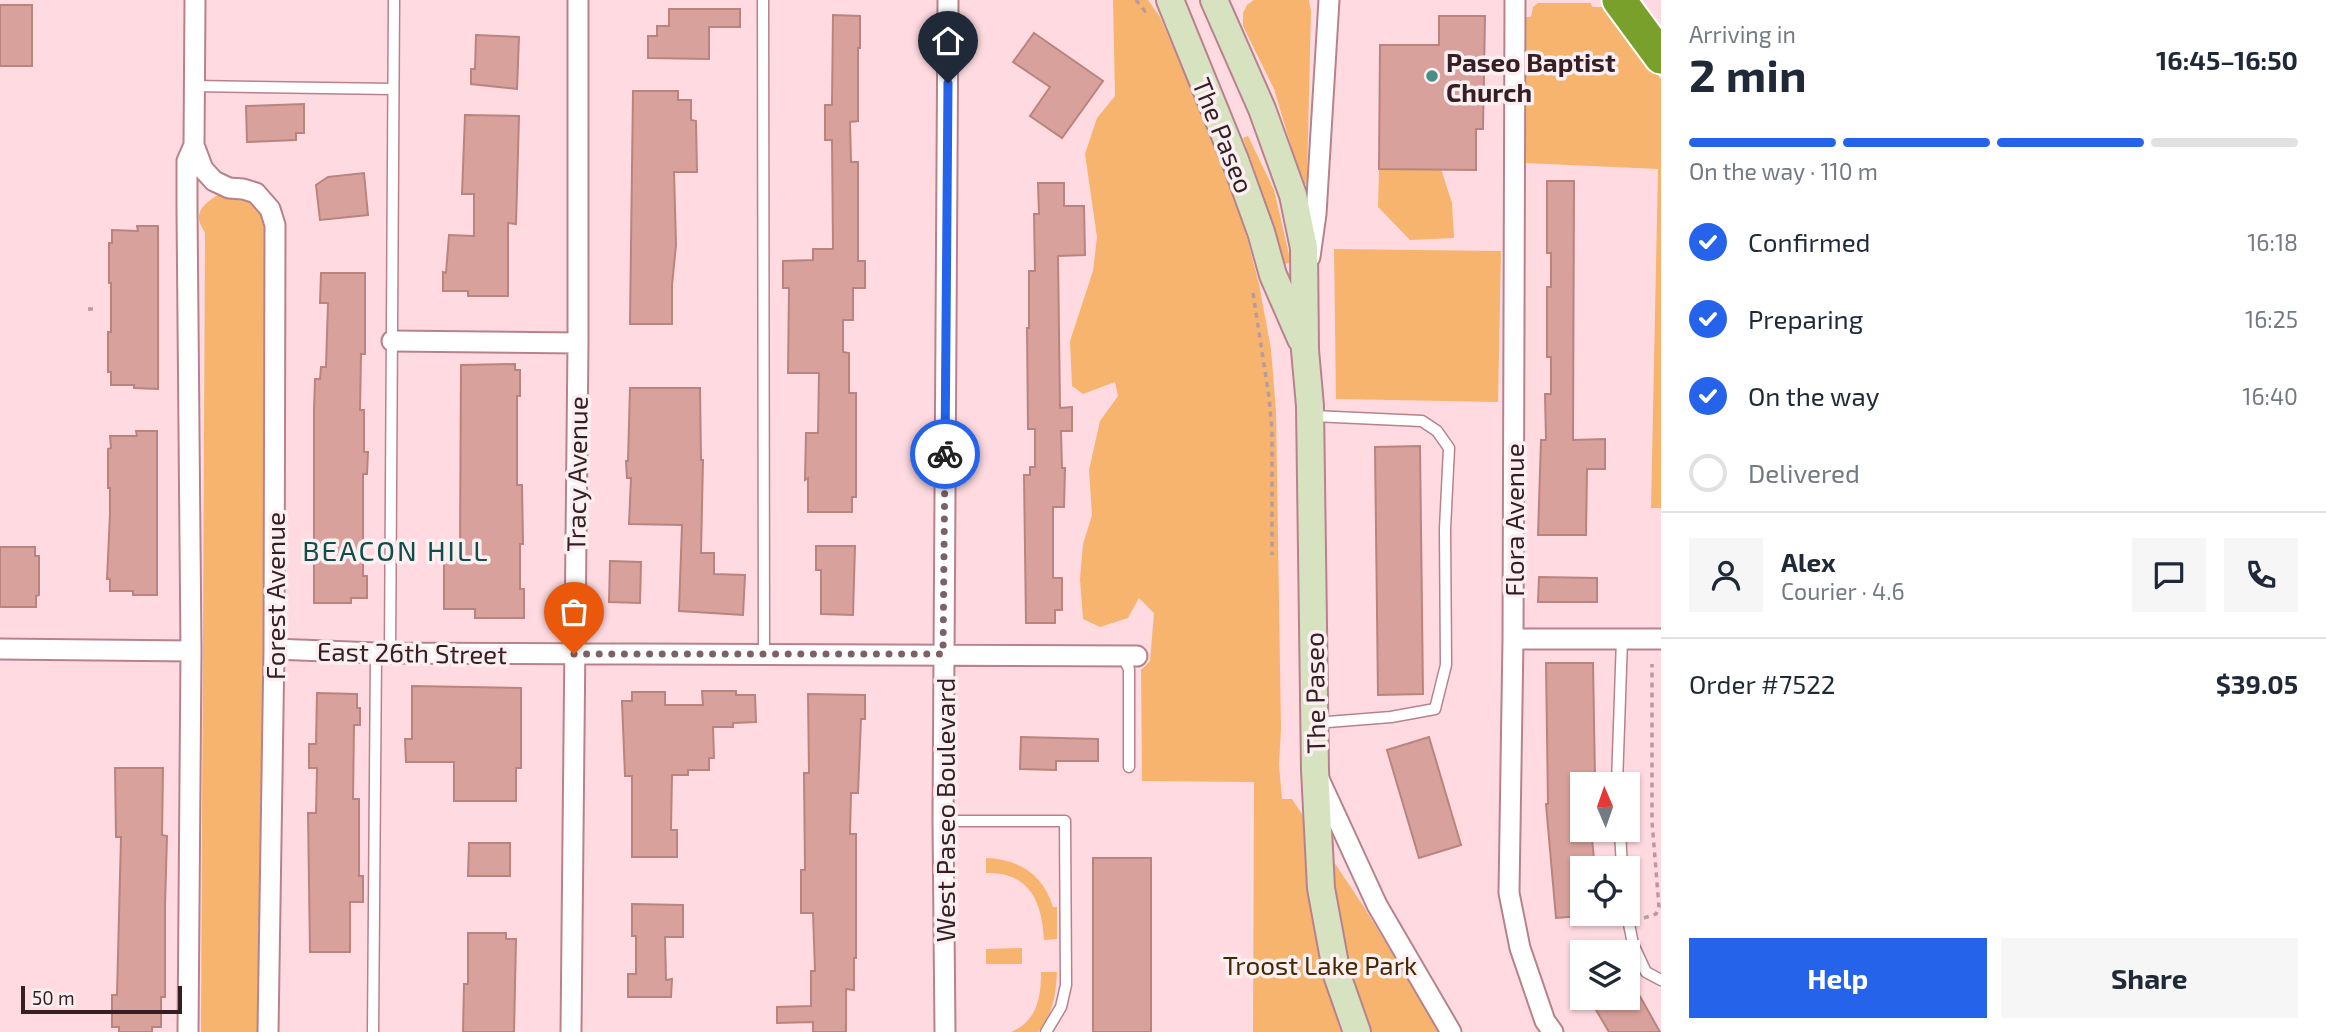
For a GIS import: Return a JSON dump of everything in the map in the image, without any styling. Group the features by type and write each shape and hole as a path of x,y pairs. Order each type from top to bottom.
{"highway":[{"path":"1619,0 1661,57"}],"main road":[{"name":"The Paseo","path":"1214,0 1262,109 1293,195 1304,248 1305,350 1310,416 1315,770 1321,888 1337,975 1357,1032"},
{"name":"The Paseo","path":"1162,3 1239,172 1273,275 1305,350"}],"street":[{"name":"Forest Avenue","path":"195,0 194,145 204,169 214,181 229,188 256,193 270,209 275,225 274,649 268,1032"},
{"name":"Tracy Avenue","path":"571,1032 578,343 578,0"},
{"name":"West Paseo Boulevard","path":"945,1032 943,654 948,0"},
{"path":"1306,286 1316,214 1329,0"},
{"name":"Flora Avenue","path":"1515,0 1513,639 1509,892 1520,948 1545,1021 1553,1032"},
{"name":"Forest Avenue","path":"188,1032 191,651 187,161 194,145"},
{"path":"187,210 196,199 208,191 229,188"},
{"path":"392,341 578,343"},
{"path":"1513,639 1661,639"},
{"path":"0,649 191,651"},
{"name":"East 26th Street","path":"274,649 383,653 1130,656"},
{"path":"1315,770 1377,905 1451,1032"}],"lane":[{"path":"373,1032 392,341 394,0"},
{"path":"763,0 764,655"},
{"path":"194,86 393,89"},
{"path":"1310,416 1422,421 1437,430 1449,448 1445,529 1446,665 1435,709 1391,717 1315,723"},
{"path":"1617,772 1622,639"},
{"path":"1129,767 1130,656"},
{"path":"943,821 1065,821 1066,985 1061,1007 1046,1032"},
{"path":"1629,926 1633,944 1646,972 1661,980"}],"path":[{"path":"1136,0 1149,17"},
{"path":"1145,11 1162,3"},
{"path":"1251,285 1258,316 1272,430 1272,555"},
{"path":"88,309 97,309"},
{"path":"1644,918 1656,914 1659,907 1652,822 1652,664"}],"green space":[{"name":"Troost Lake Park","path":"1113,0 1148,0 1160,17 1219,153 1242,219 1259,284 1271,349 1276,411 1281,729 1279,765 1282,799 1292,799 1364,907 1440,1032 1253,1032 1254,782 1142,781 1141,670 1150,661 1154,613 1139,598 1128,618 1100,627 1083,619 1080,579 1083,544 1092,515 1089,470 1100,421 1118,396 1115,382 1083,394 1072,386 1070,341 1093,271 1097,237 1085,154 1097,118 1115,96"},
{"path":"1254,0 1309,0 1311,11 1307,177 1303,186 1274,89 1243,26 1243,13 1247,5"},
{"path":"1538,3 1591,3 1592,7 1606,7 1661,79 1661,508 1651,508 1658,169 1523,163 1522,24 1525,17 1531,17 1533,7"},
{"path":"1248,136 1274,190 1291,263 1283,264 1270,214 1243,138"},
{"path":"1379,169 1441,169 1452,203 1454,238 1410,240 1378,207"},
{"path":"218,195 240,197 254,205 263,219 269,240 258,1032 201,1032 205,233 199,214 203,206"},
{"path":"1334,249 1501,251 1498,402 1336,399"},
{"path":"986,858 1009,861 1036,877 1049,895 1053,907 1057,907 1057,939 1044,940 1036,901 1023,883 1001,874 986,873"},
{"path":"1022,948 1022,964 986,964 986,949"},
{"path":"1041,972 1057,972 1055,996 1047,1018 1038,1032 1011,1032 1027,1022 1036,1008"}],"building":[{"path":"0,5 32,5 32,66 0,66"},
{"path":"669,9 740,9 740,27 709,27 709,59 648,58 648,36 657,36 657,26 669,26"},
{"path":"833,15 860,16 858,121 850,122 851,162 858,162 858,261 865,261 865,288 853,288 853,320 843,320 843,352 849,353 849,393 856,393 856,497 852,497 852,512 808,512 808,478 805,480 806,433 818,433 819,373 788,373 789,288 783,288 783,261 813,260 813,249 833,249 832,140 825,140 825,105 832,105"},
{"name":"Paseo Baptist Church","path":"1439,16 1485,16 1483,129 1476,129 1476,170 1379,169 1380,45 1439,45"},
{"path":"1034,33 1103,81 1062,138 1030,116 1050,87 1013,62"},
{"path":"476,35 519,37 517,89 471,84 471,69 475,69"},
{"path":"633,91 678,91 678,100 691,100 691,120 696,121 697,172 674,172 676,245 672,324 630,324"},
{"path":"304,104 304,133 296,133 296,140 247,142 246,106"},
{"path":"465,115 519,116 516,224 508,223 508,296 468,296 468,291 443,291 449,235 474,236 474,194 462,194"},
{"path":"364,173 368,215 320,220 316,185 328,177"},
{"path":"1547,181 1574,181 1573,440 1605,439 1605,469 1587,469 1586,535 1538,535 1541,440 1546,440 1545,394 1551,394 1551,357 1547,357 1547,287 1551,287 1551,253 1547,253"},
{"path":"1038,183 1064,183 1064,206 1084,206 1085,255 1058,256 1060,408 1072,407 1072,431 1061,431 1062,468 1065,468 1064,507 1053,507 1053,578 1062,578 1062,610 1055,610 1055,623 1026,623 1024,475 1030,475 1030,467 1035,467 1035,429 1028,429 1027,328 1029,271 1035,271 1034,214 1039,214"},
{"path":"137,226 158,226 158,389 111,385 111,372 108,372 108,332 111,332 109,243 112,243 112,230 138,231"},
{"path":"321,273 365,273 365,354 361,354 360,410 364,410 364,452 368,452 367,474 363,474 363,576 367,576 367,598 351,598 351,603 314,603 315,379 320,379 321,367 326,367 328,303 320,303"},
{"path":"515,364 515,370 520,370 520,396 517,396 517,485 522,485 523,544 520,544 520,589 524,589 524,618 475,618 475,609 444,609 444,554 460,554 461,365"},
{"path":"630,388 700,388 703,460 701,553 714,553 714,574 745,575 743,615 679,611 682,525 629,524 631,478 627,478 626,461"},
{"path":"136,431 157,431 157,595 110,591 110,579 107,579 110,436 137,436"},
{"path":"1420,446 1423,694 1378,695 1375,447"},
{"path":"816,546 855,546 853,615 821,614 821,570 816,570"},
{"path":"0,547 35,547 35,556 39,556 39,595 36,596 36,607 0,607"},
{"path":"610,561 641,562 640,603 609,602"},
{"path":"1539,577 1597,578 1597,602 1538,602"},
{"path":"1546,663 1593,663 1595,772 1570,772 1570,842 1592,842 1594,856 1570,856 1570,917 1556,918 1548,804"},
{"path":"412,686 521,688 521,768 516,768 516,801 454,801 454,762 406,762 405,739 412,739"},
{"path":"702,691 736,691 736,695 755,695 756,722 733,723 733,727 713,727 714,758 709,758 709,770 688,770 688,775 672,775 671,830 677,830 677,857 632,857 632,776 625,776 622,701 632,701 632,692 665,692 665,705 703,705"},
{"path":"317,693 357,694 357,708 360,708 360,725 354,725 353,799 359,799 359,876 363,876 363,902 350,902 350,952 310,952 308,813 316,813 317,768 309,768 309,744 316,744"},
{"path":"808,694 865,695 865,719 861,719 858,793 851,793 850,834 856,834 856,958 854,990 846,989 846,1032 813,1032 813,1022 777,1023 777,1007 811,1006 811,971 815,971 813,913 801,913 801,870 805,870 804,773 809,773"},
{"path":"1021,737 1098,739 1098,761 1056,761 1056,770 1020,769"},
{"path":"1429,737 1461,845 1419,858 1387,750"},
{"path":"115,768 163,768 162,835 167,836 165,997 161,997 161,1027 152,1027 152,1032 119,1032 119,1027 112,1027 112,995 117,995 121,837 116,837"},
{"path":"469,843 510,843 510,876 468,876"},
{"path":"1093,858 1151,858 1151,1032 1093,1032"},
{"path":"632,904 683,905 683,937 665,937 666,980 672,979 671,997 628,997 628,974 636,974 636,936 632,936"},
{"path":"468,933 506,933 506,939 516,939 514,1032 463,1032 464,984 468,984"},
{"path":"1640,996 1660,1032 1609,1032 1596,1010 1640,1010"}],"way so far":[{"path":"574,654 943,654 945,454"}],"place":[{"name":"Paseo Baptist Church","path":"1432,76"}],"district":[{"name":"BEACON HILL","path":"396,550"}],"route":[{"path":"945,454 948,83"}]}
